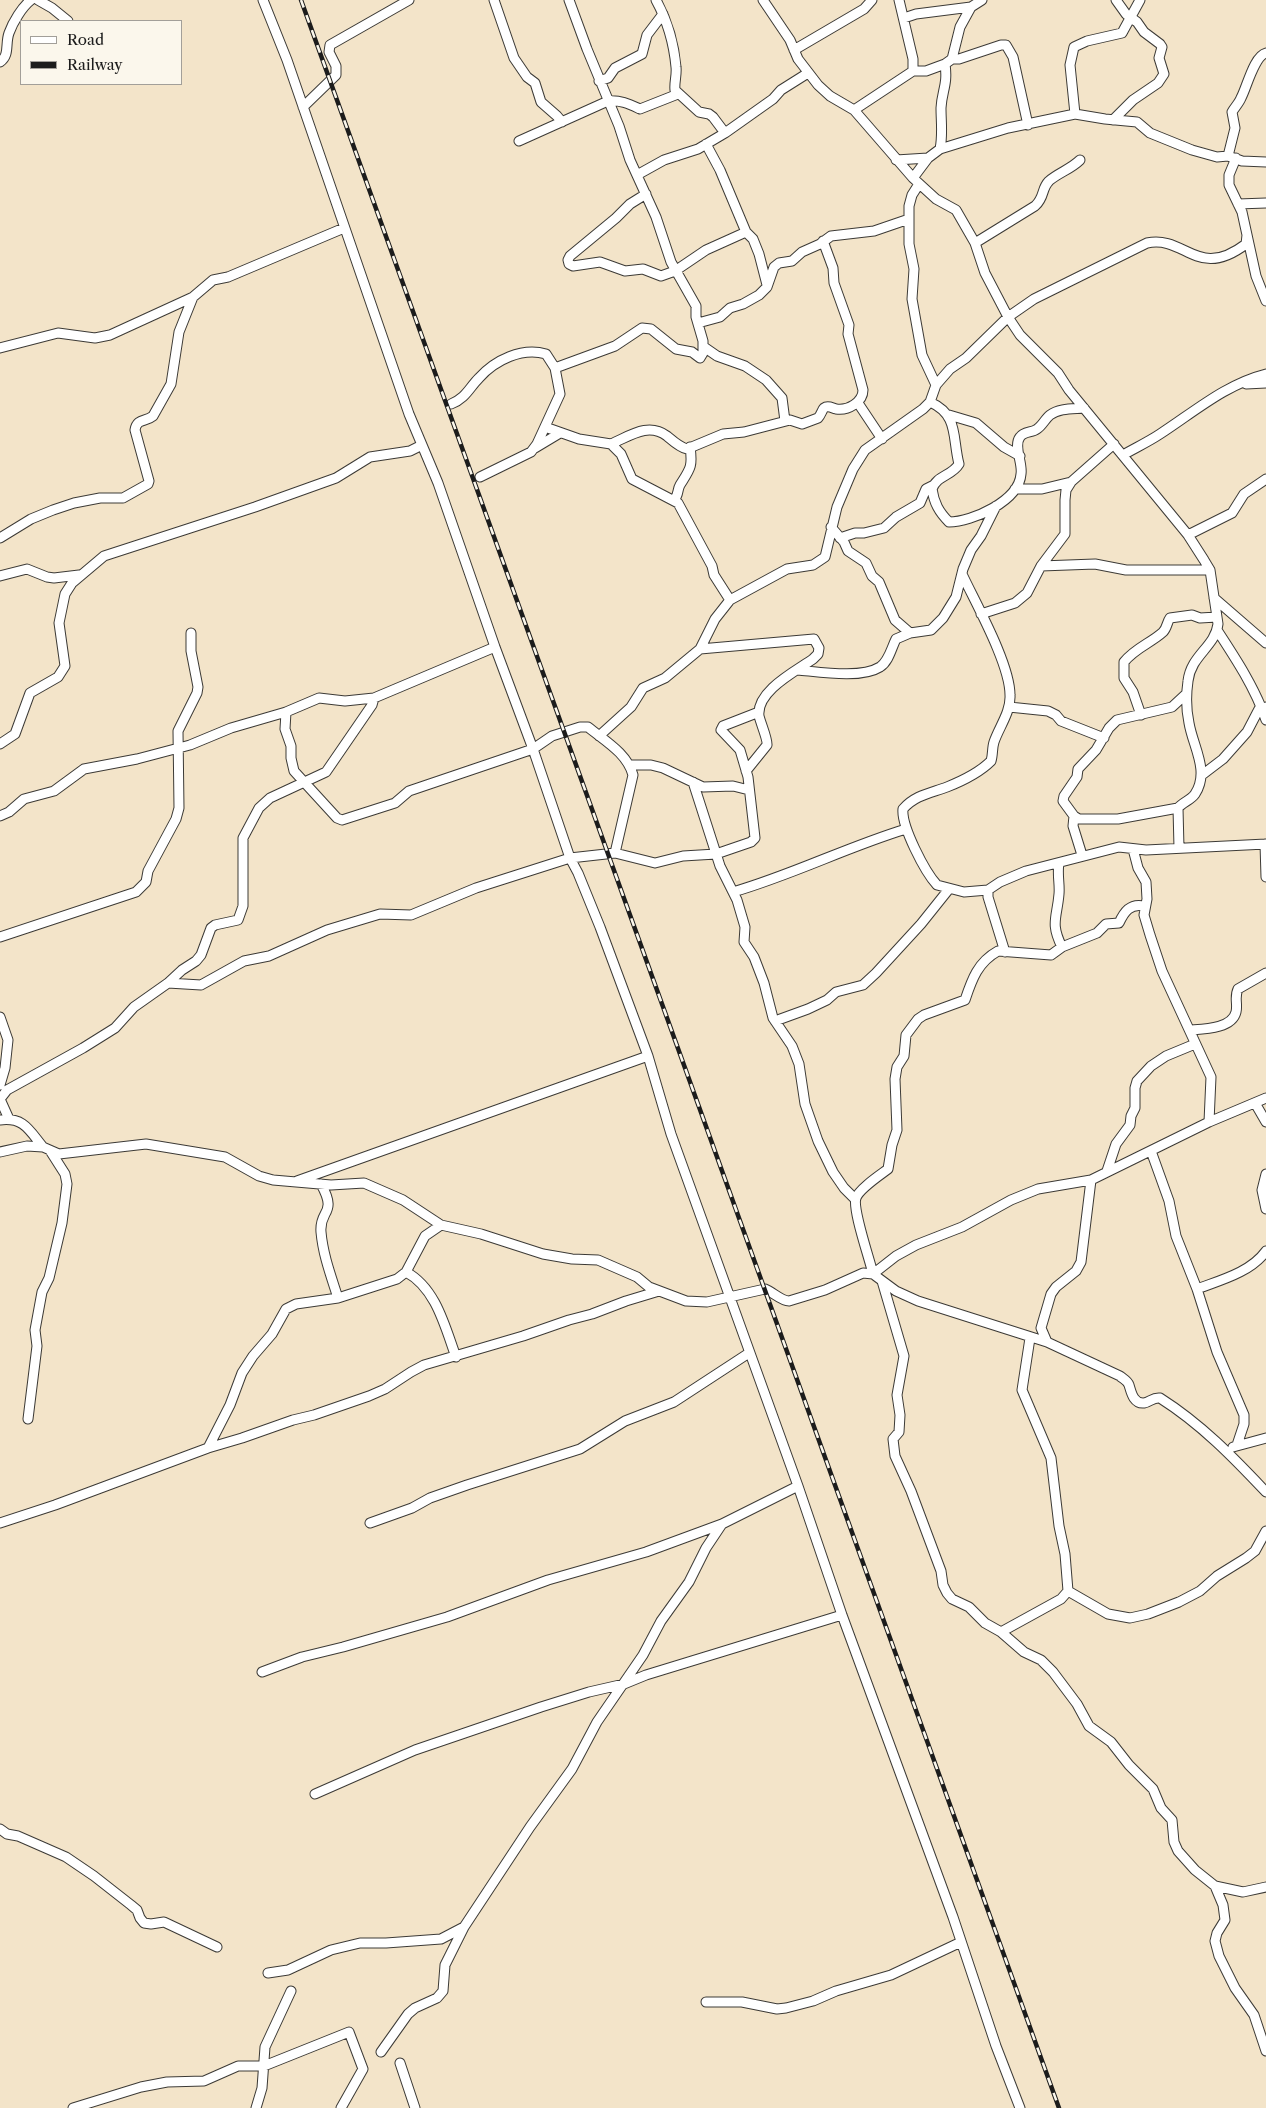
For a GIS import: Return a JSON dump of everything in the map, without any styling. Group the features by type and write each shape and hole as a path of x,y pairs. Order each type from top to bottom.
{"street":[{"path":"0,62 7,54 9,31 25,4 31,0"},
{"path":"38,0 67,20"},
{"path":"263,0 287,60 409,414 438,483 570,858 600,927 648,1056 671,1134 731,1297 842,1615 961,1942 996,2046 1020,2108"},
{"path":"303,107 336,75 336,66 329,52 330,45 409,0"},
{"path":"494,0 514,58 527,77 535,83 541,102 558,116 562,122"},
{"path":"554,368 615,346 642,328 651,329 676,349 692,352 700,358 704,347 696,306 675,271 646,194 599,80 570,0"},
{"path":"656,0 663,14 674,53 676,69 675,86 678,94 699,112 713,117 725,133"},
{"path":"763,0 778,20 808,73 830,96 854,110 916,181 936,199 956,210 975,243 985,273 1008,317 1020,335 1058,373 1084,408 1188,535 1210,570 1217,617 1217,630 1214,638 1197,657 1189,671 1186,694 1189,724 1202,765 1202,775 1196,792 1178,808 1118,819 1079,819 1074,816 1063,801 1064,796 1077,777 1078,769 1096,750 1116,720 1172,707 1186,694"},
{"path":"794,50 864,9 872,0"},
{"path":"899,0 913,59 913,72"},
{"path":"904,18 916,14 971,7 982,0"},
{"path":"1113,120 1133,100 1158,83 1164,74 1159,58 1162,47 1144,32 1132,17 1126,14 1116,0"},
{"path":"1075,114 1070,65 1074,47 1087,41 1122,33 1140,0"},
{"path":"940,149 943,135 941,108 947,79 948,61 960,27 971,7"},
{"path":"599,80 608,78 615,68 642,54 647,35 663,14"},
{"path":"854,110 913,72 926,71 948,61 1006,45 1013,57 1028,125"},
{"path":"1266,53 1258,58 1242,97 1232,112 1235,128 1229,176 1229,185 1242,212 1256,276 1266,301"},
{"path":"637,175 664,160 684,154 725,133 773,99 781,90 808,73"},
{"path":"519,141 608,101 616,100 630,103 640,109 678,94"},
{"path":"936,385 922,355 915,323 912,299 914,269 909,244 909,206 916,181 928,158 940,149 1008,128 1075,114 1137,122 1150,133 1169,142 1217,157 1232,157 1242,161 1266,162"},
{"path":"706,144 720,170 746,232 753,239 767,286"},
{"path":"896,160 928,158"},
{"path":"975,243 1035,206 1042,200 1049,182 1073,167 1080,160"},
{"path":"646,194 630,204 570,256 569,264 572,266 600,262 625,271 643,269 661,276 675,271 706,250 746,232"},
{"path":"1238,204 1266,203"},
{"path":"698,323 720,317 730,308 743,304 764,292 774,267 779,263 792,261 802,252 831,236 874,231 909,219"},
{"path":"0,348 58,332 95,338 110,335 193,297 213,280 228,277 344,228"},
{"path":"599,736 631,707 643,688 666,678 700,649 715,619 724,605 730,600 787,569 820,562 825,557 828,552 831,527 853,469 865,450 911,419 930,402 936,385 950,369 988,338 1008,317 1034,299 1147,243 1155,242 1172,246 1183,252 1210,259 1218,258 1246,244 1247,235"},
{"path":"545,427 560,433 612,444 642,430 651,429 664,434 682,448 690,447 723,434 744,432 790,420 802,424 807,423 818,418 824,408 828,406 842,409 858,403 863,396 864,390 848,334 849,325 834,283 833,268 823,241"},
{"path":"0,538 31,519 53,510 74,503 100,498 123,498 148,484 149,481 135,430 136,425 139,421 154,416 171,384 179,332 193,297"},
{"path":"704,347 717,356 745,366 766,380 782,398 785,421"},
{"path":"451,404 466,396 478,378 500,360 532,352 546,354 554,368 559,397 535,448"},
{"path":"1123,455 1161,434 1214,397 1240,385 1246,380 1266,374"},
{"path":"1240,385 1266,383"},
{"path":"930,402 940,406 949,415 976,423 1004,447 1020,456"},
{"path":"858,403 882,439"},
{"path":"949,415 959,464 956,469 939,478 932,489 934,500 940,512 949,522 960,522 980,516 996,506 1016,489 1021,477 1020,456 1017,444 1024,433 1039,429 1052,414 1064,410 1084,408"},
{"path":"480,477 560,433"},
{"path":"612,444 620,454 632,479 674,500 712,566 714,575 730,600"},
{"path":"980,614 1014,603 1027,593 1041,566 1065,534 1066,490 1071,482 1114,444"},
{"path":"0,744 15,734 30,693 58,677 63,672 65,666 59,623 66,589 104,556 255,507 336,478 370,457 410,451 422,445"},
{"path":"674,500 692,461 690,447"},
{"path":"1188,535 1232,513 1244,494 1266,479"},
{"path":"1016,489 1042,489 1071,482"},
{"path":"840,538 855,533 864,533 884,528 896,517 920,503 926,489 934,485"},
{"path":"798,670 849,673 870,671 881,666 889,657 896,640 910,633 931,630 938,625 956,597 971,550 981,536 996,506"},
{"path":"831,527 848,551 866,564 872,576 879,582 895,620 910,633"},
{"path":"1041,566 1095,564 1126,570 1210,570"},
{"path":"0,576 27,569 47,577 80,575"},
{"path":"962,574 1004,665 1010,696 1009,707 993,744 991,761 947,787 916,797 902,809 902,817 906,829 934,882 940,887 964,892 988,890 1000,882 1026,871 1119,847 1146,850 1266,844 1266,877"},
{"path":"1214,598 1218,604 1266,643"},
{"path":"1142,715 1134,692 1124,678 1124,662 1135,650 1163,632 1170,618 1192,615 1200,618 1217,617"},
{"path":"1217,630 1264,707 1266,720"},
{"path":"0,937 136,892 141,888 178,814 180,724 198,693 191,633"},
{"path":"700,649 814,639 819,648 818,654 766,693 759,712 761,727 767,740 767,745 746,770"},
{"path":"0,816 9,812 24,799 54,791 84,769 137,759 190,744 231,728 286,712 319,698 345,701 374,698 495,647"},
{"path":"0,1099 11,1087 83,1048 115,1028 134,1007 168,983 182,970 196,962 201,955 210,928 215,924 234,922 241,917 243,906 242,838 259,808 270,798 326,772 372,705 374,698"},
{"path":"1009,707 1048,711 1056,714 1061,721 1104,738"},
{"path":"1202,775 1223,759 1247,732 1254,715 1264,707"},
{"path":"286,712 286,734 291,746 294,771 337,818 342,820 395,802 409,791 533,749 552,736 580,727 588,727 625,758 630,765 633,775 614,853"},
{"path":"168,983 201,985 244,961 269,956 326,930 380,914 411,915 476,888 570,858 614,853 655,863 683,856 716,854 751,842 755,838 746,770 740,750 728,739 721,728 759,712"},
{"path":"630,765 656,766 704,787 733,786 749,790"},
{"path":"693,782 716,854 733,892 745,927 744,942 754,957 775,1021 792,1046 799,1064 805,1104 821,1147 833,1172 844,1188 855,1199"},
{"path":"1178,808 1179,848"},
{"path":"1074,816 1073,826 1082,856"},
{"path":"733,892 802,868 870,840 906,829"},
{"path":"1133,849 1138,868 1146,882 1147,899 1144,906 1146,924 1162,971 1212,1080 1209,1092 1209,1122"},
{"path":"1136,859 1146,850"},
{"path":"1059,863 1057,875 1060,892 1054,916 1055,927 1062,947"},
{"path":"775,1021 827,1000 836,992 863,985 921,924 949,889"},
{"path":"988,890 988,897 1005,952"},
{"path":"1144,906 1139,905 1129,908 1121,916 1119,923 1106,924 1097,933 1062,947 1052,955 998,951 982,963 971,980 964,1000 946,1005 924,1015 913,1025 906,1035 904,1056 897,1067 895,1078 897,1130 888,1169 858,1194 855,1199 856,1213 874,1274 896,1291 1030,1338 1047,1342 1120,1376 1126,1380 1130,1392 1137,1401 1144,1403 1160,1398 1185,1414 1226,1450 1266,1492"},
{"path":"1190,1030 1216,1027 1231,1020 1236,1013 1238,989 1266,973"},
{"path":"0,1017 8,1040 5,1068 0,1086 0,1099 4,1120 17,1120 25,1124 43,1147 51,1152 59,1154 146,1144 225,1157 259,1176 293,1182 322,1184 364,1183 403,1200 441,1225 481,1234 543,1254 572,1259 589,1258 598,1260 637,1278 659,1291 697,1303 765,1289 784,1301 789,1301 825,1290 863,1273 874,1274 896,1256 916,1245 962,1228 1011,1200 1038,1189 1091,1180 1209,1122 1266,1098"},
{"path":"1106,1171 1116,1144 1130,1125 1131,1116 1135,1108 1137,1081 1151,1066 1166,1056 1195,1044"},
{"path":"293,1182 648,1056"},
{"path":"1255,1103 1266,1122"},
{"path":"0,1152 27,1146 43,1147"},
{"path":"28,1419 37,1346 35,1330 42,1292 49,1278 62,1223 67,1184 65,1174 51,1152"},
{"path":"1151,1152 1168,1201 1176,1236 1197,1289 1217,1352 1244,1415 1244,1424 1237,1445"},
{"path":"1266,1174 1262,1190 1266,1209"},
{"path":"1047,1342 1041,1328 1051,1294 1056,1287 1076,1271 1082,1262 1091,1180"},
{"path":"322,1184 330,1204 322,1225 321,1234 326,1260 338,1298"},
{"path":"208,1448 230,1405 242,1373 252,1356 272,1334 286,1310 296,1304 338,1298 389,1282 406,1272 425,1236 441,1225"},
{"path":"1197,1289 1252,1265 1266,1251"},
{"path":"411,1261 417,1277 436,1305 456,1357"},
{"path":"406,1272 417,1277"},
{"path":"882,1281 904,1356 897,1395 900,1414 899,1432 893,1439 895,1456 911,1491 941,1570 943,1585 947,1593 952,1599 969,1607 985,1623 1001,1632 1024,1652 1041,1660 1053,1672 1077,1704 1089,1726 1111,1742 1129,1765 1153,1789 1161,1808 1172,1820 1174,1842 1178,1851 1195,1870 1215,1886 1243,1892 1266,1887"},
{"path":"0,1523 63,1502 208,1448 369,1396 385,1389 424,1365 456,1357 659,1291"},
{"path":"1001,1632 1061,1600 1068,1591 1066,1554 1059,1526 1051,1458 1022,1390 1030,1338"},
{"path":"370,1523 412,1508 430,1498 467,1484 580,1448 625,1420 674,1402 749,1353"},
{"path":"1226,1450 1237,1445 1266,1438"},
{"path":"262,1672 302,1657 342,1648 447,1617 540,1583 646,1552 722,1524 798,1486"},
{"path":"381,2052 408,2014 415,2008 437,1998 443,1990 445,1965 464,1927 524,1835 572,1769 597,1722 643,1655 661,1621 688,1582 706,1548 722,1524"},
{"path":"1068,1591 1108,1614 1130,1618 1148,1614 1179,1602 1200,1591 1217,1576 1255,1551 1266,1531"},
{"path":"315,1794 415,1750 541,1707 589,1692 624,1684 646,1675 842,1615"},
{"path":"0,1829 7,1834 18,1836 66,1857 94,1876 137,1910 144,1923 164,1922 217,1947"},
{"path":"1215,1886 1223,1905 1225,1920 1217,1933 1215,1941 1219,1956 1235,1988 1257,2022 1266,2051"},
{"path":"268,1973 288,1970 331,1950 360,1943 440,1939 464,1927"},
{"path":"706,2002 742,2002 777,2009 786,2008 891,1975 961,1942"},
{"path":"256,2108 262,2088 265,2048 291,1991"},
{"path":"1257,2022 1266,2027"},
{"path":"73,2108 141,2086 167,2082 204,2081 238,2066 264,2066 349,2032 363,2069 341,2108"},
{"path":"400,2063 415,2108"}],"railway":[{"path":"301,0 1059,2108"}]}
